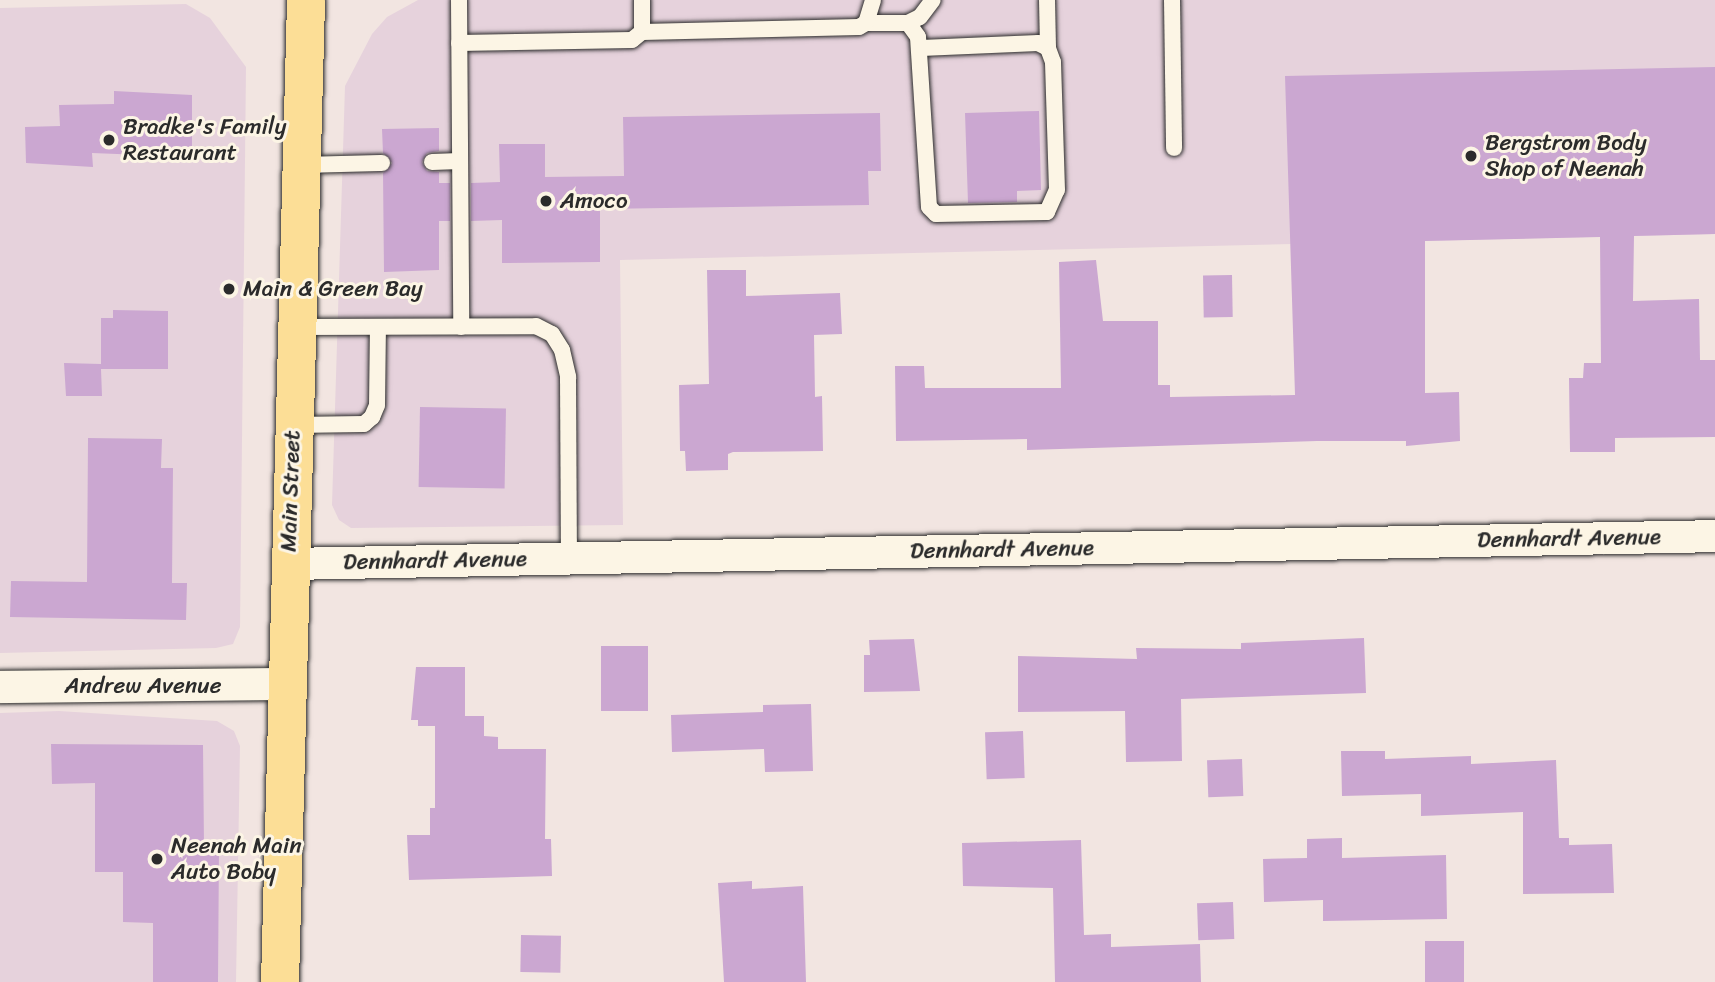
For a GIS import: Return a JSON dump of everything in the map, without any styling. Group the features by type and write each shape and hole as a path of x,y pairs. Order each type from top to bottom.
{"main road":[{"name":"Main Street","path":"281,982 295,327 306,0"}],"street":[{"name":"Dennhardt Avenue","path":"289,564 1715,536"},
{"name":"Andrew Avenue","path":"0,687 286,684"}],"lane":[{"path":"459,0 461,327"},
{"path":"642,0 642,32"},
{"path":"866,23 873,0"},
{"path":"459,43 632,40 642,32 859,27 866,23 908,23 920,17 933,0"},
{"path":"908,23 921,48 925,195 936,214 1046,212 1053,206 1057,177 1053,62 1048,48 1048,0"},
{"path":"1172,0 1174,148"},
{"path":"921,48 1038,43 1048,48"},
{"path":"432,162 460,161"},
{"path":"300,165 382,163"},
{"path":"295,327 536,326 552,334 562,350 568,377 569,558"},
{"path":"293,425 364,424 372,417 377,405 378,327"}],"shaded area":[{"path":"418,0 1715,0 1715,234 620,260 623,525 351,528 339,520 332,505 345,86 372,34 387,17"},
{"path":"186,4 210,18 246,67 240,627 233,644 216,648 0,653 0,8"},
{"path":"59,711 217,721 234,731 240,746 236,982 0,982 0,713"}],"building":[{"path":"1715,67 1715,234 1634,236 1633,301 1699,299 1700,360 1715,360 1715,437 1615,438 1615,452 1570,452 1569,378 1583,378 1584,363 1601,363 1600,237 1425,241 1425,393 1459,392 1460,441 1406,446 1406,441 1317,441 1027,450 1027,439 896,441 895,366 924,366 925,388 1061,388 1059,262 1096,260 1103,321 1158,321 1158,385 1170,385 1170,397 1295,395 1285,76"},
{"name":"Bradke's Family Restaurant","path":"114,91 192,95 192,157 92,153 93,167 26,163 25,127 60,126 59,105 114,104"},
{"path":"1039,111 1041,190 1017,191 1017,202 968,203 965,113"},
{"path":"880,113 881,171 868,171 869,205 600,209 600,262 502,263 502,220 471,221 471,183 500,182 499,144 545,144 545,177 624,176 623,117"},
{"path":"439,128 439,151 427,153 422,162 427,171 439,172 439,183 450,183 450,221 439,221 439,270 384,272 383,173 392,163 383,153 382,129"},
{"path":"707,270 746,270 746,296 840,293 842,334 814,335 815,397 822,396 823,451 733,452 728,454 728,470 686,471 685,451 680,451 679,385 709,384"},
{"path":"1232,275 1233,317 1204,317 1203,276"},
{"path":"113,310 168,311 168,369 101,369 102,396 66,396 64,363 101,364 101,318 113,318"},
{"path":"420,407 506,409 505,488 419,487"},
{"path":"88,438 162,439 161,468 173,468 172,583 187,583 186,620 10,617 11,581 87,582"},
{"path":"1364,638 1366,693 1181,699 1182,761 1126,762 1125,711 1018,712 1018,656 1137,659 1136,648 1241,649 1241,643"},
{"path":"914,639 920,691 864,692 864,655 870,655 869,640"},
{"path":"601,646 648,646 648,711 601,711"},
{"path":"416,667 465,667 465,716 484,716 484,736 498,737 498,749 546,749 545,839 551,839 552,876 409,880 407,835 430,835 430,808 435,808 435,726 418,726 418,720 411,720"},
{"path":"811,704 813,771 765,772 764,749 672,752 671,715 763,712 763,705"},
{"path":"1023,731 1025,778 987,779 985,732"},
{"name":"Neenah Main Auto Boby","path":"51,744 203,745 204,846 219,846 218,982 153,982 153,923 123,922 123,872 95,872 95,783 52,784"},
{"path":"1341,751 1385,751 1385,759 1471,756 1471,764 1556,760 1559,838 1569,838 1569,845 1612,844 1614,893 1523,894 1523,812 1421,816 1421,794 1342,796"},
{"path":"1242,759 1243,796 1208,797 1207,760"},
{"path":"1342,838 1342,858 1446,855 1447,919 1323,921 1323,900 1264,902 1263,859 1307,858 1307,839"},
{"path":"1081,840 1084,935 1111,934 1111,947 1200,944 1201,982 1055,982 1053,888 963,886 962,843"},
{"path":"752,881 752,889 803,886 806,982 724,982 718,883"},
{"path":"1233,902 1234,939 1198,940 1197,903"},
{"path":"521,935 561,936 560,973 520,972"},
{"path":"1425,941 1464,941 1464,982 1425,982"}],"place":[{"name":"Bradke's Family Restaurant","path":"109,140"},
{"name":"Bergstrom Body Shop of Neenah","path":"1471,156"},
{"name":"Amoco","path":"546,201"},
{"name":"Main & Green Bay","path":"229,289"},
{"name":"Neenah Main Auto Boby","path":"157,859"}]}
